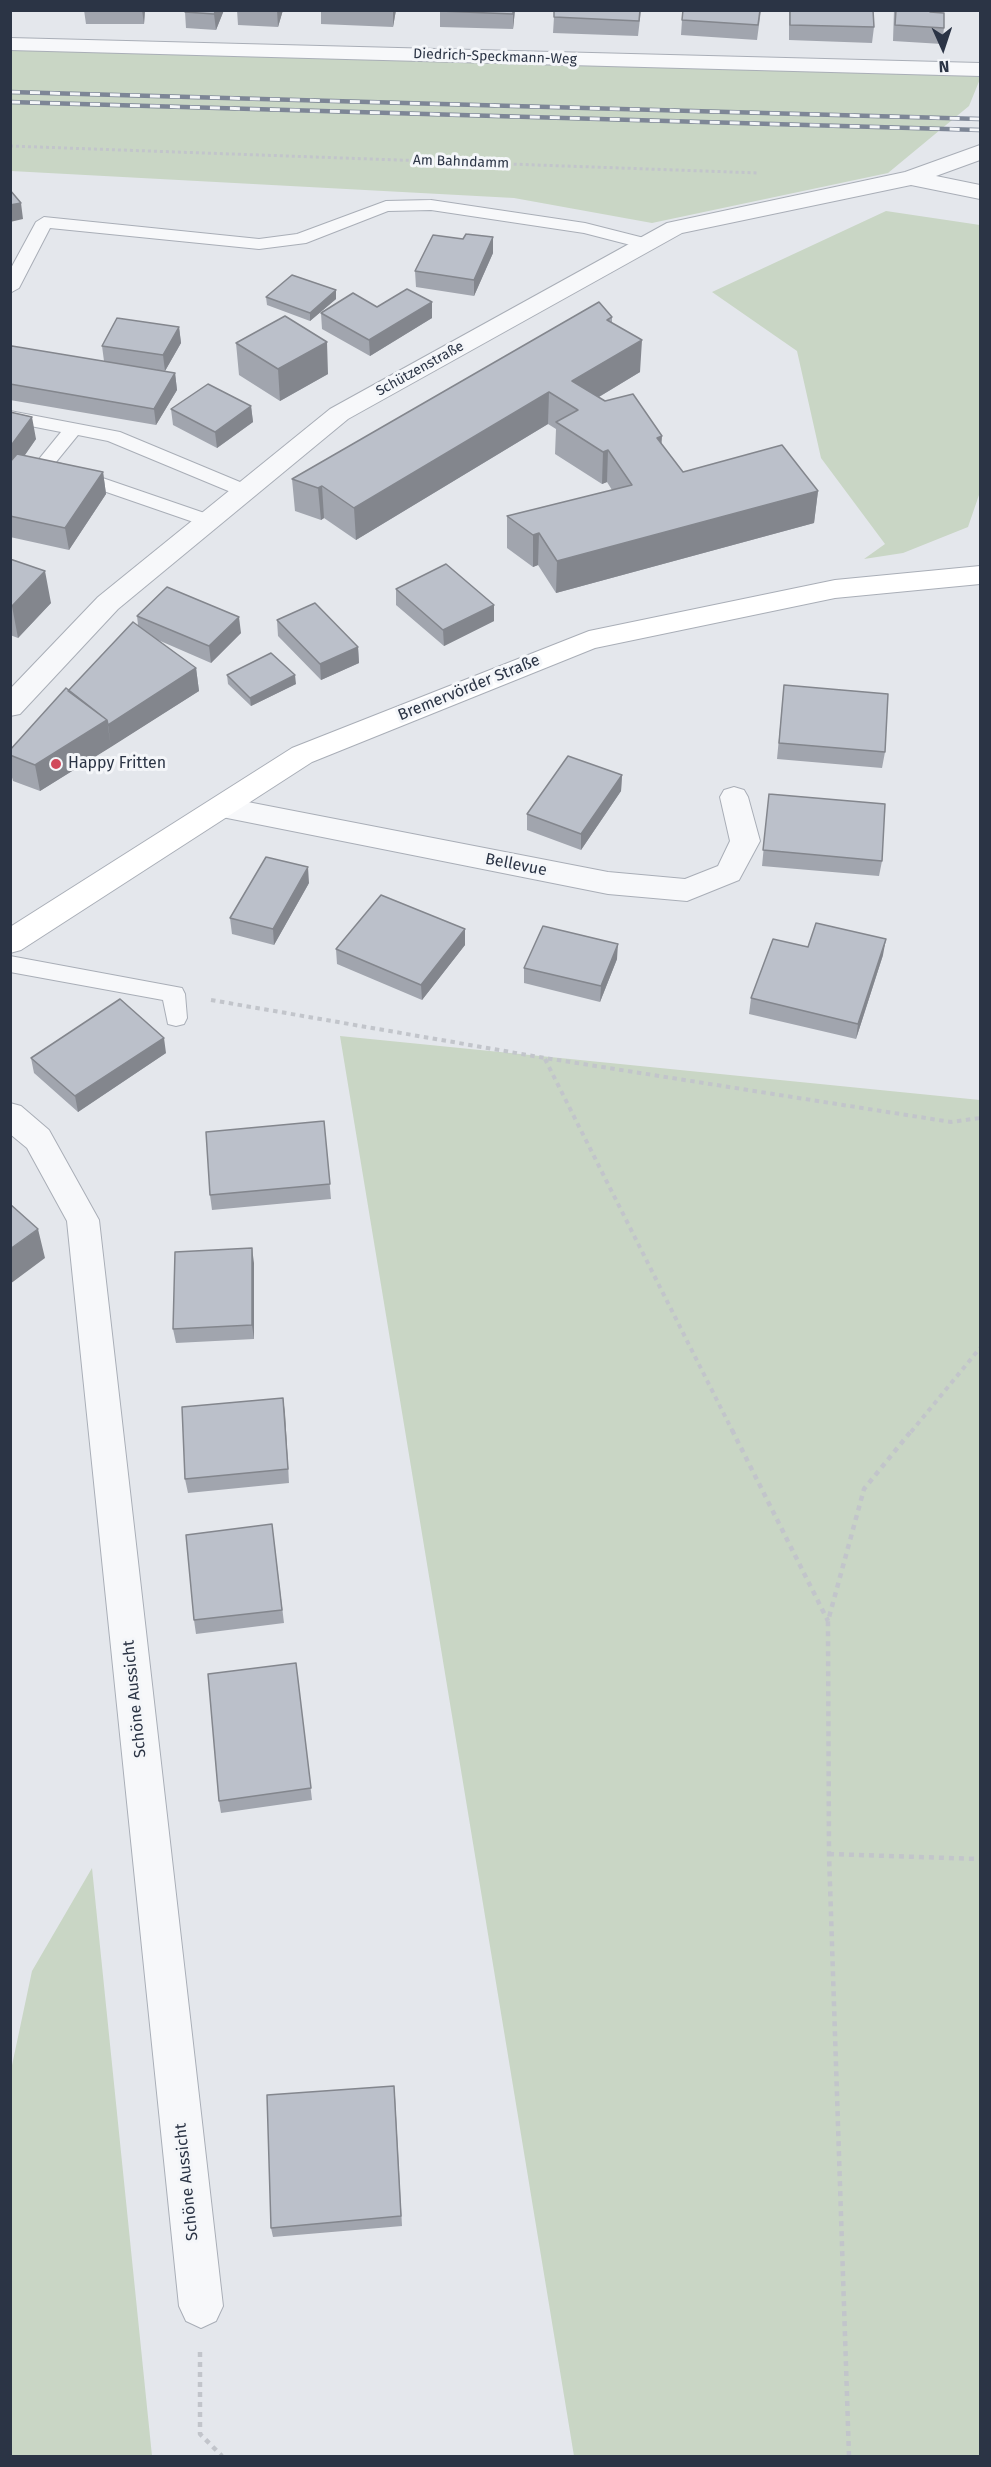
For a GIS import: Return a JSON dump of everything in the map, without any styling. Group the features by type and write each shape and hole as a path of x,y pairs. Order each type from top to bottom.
{"main road":[{"name":"Bremervörder Straße","path":"10,942 302,755 589,640 835,589 981,575"}],"street":[{"name":"Diedrich-Speckmann-Weg","path":"10,44 981,70"},
{"path":"911,178 981,152"},
{"path":"911,178 981,192"},
{"name":"Schützenstraße","path":"10,707 108,603 339,414 675,228 911,178"},
{"name":"Bellevue","path":"222,807 608,883 687,890 729,873 745,841 734,797"},
{"name":"Schöne Aussicht","path":"10,1116 38,1139 83,1220 201,2306"}],"lane":[{"path":"10,288 44,222 260,244 300,239 386,206 431,205 585,228 646,244"},
{"path":"10,416 113,436 245,491"},
{"path":"74,428 44,464 208,521"},
{"path":"10,964 174,994 176,1018"}],"path":[{"name":"Am Bahndamm","path":"10,146 769,173"},
{"path":"174,994 545,1058 951,1122 981,1118"},
{"path":"545,1058 828,1621"},
{"path":"849,2457 829,1854 828,1621 864,1489 981,1348"},
{"path":"829,1854 981,1859"},
{"path":"201,2306 200,2434 222,2457"}],"green space":[{"path":"10,47 980,73 980,79 969,106 888,173 652,223 514,198 11,171"},
{"path":"886,211 980,225 980,492 968,527 903,553 864,559 885,544 821,458 797,351 712,292"},
{"path":"340,1036 980,1100 980,2456 574,2456"},
{"path":"92,1868 152,2456 11,2456 11,2070 32,1971"}],"building":[{"path":"185,10 216,10 214,14 185,12"},
{"path":"513,10 513,14 440,11"},
{"path":"554,10 640,10 639,21 554,17"},
{"path":"683,10 760,10 758,25 682,20"},
{"path":"790,10 873,10 874,27 790,25"},
{"path":"896,10 930,10 930,12 944,13 944,28 895,25"},
{"path":"10,190 21,203 10,205"},
{"path":"466,234 493,237 474,280 415,271 433,235 463,239"},
{"path":"292,275 336,290 310,313 266,297"},
{"path":"407,289 432,302 369,340 321,313 353,293 377,307"},
{"path":"599,302 612,317 607,320 642,340 572,381 605,401 633,394 662,436 657,438 683,472 782,445 818,491 557,561 539,533 533,535 507,516 632,485 608,450 603,452 556,422 578,410 549,392 354,508 322,486 318,488 292,479"},
{"path":"285,316 327,342 278,369 236,343"},
{"path":"117,318 179,327 163,355 102,346"},
{"path":"12,346 175,373 154,409 10,384 10,348"},
{"path":"208,384 251,406 215,432 171,409"},
{"path":"10,412 32,417 10,447"},
{"path":"17,454 103,472 65,528 10,516 10,462"},
{"path":"10,559 45,571 12,606 10,605"},
{"path":"446,564 494,605 443,630 396,589"},
{"path":"167,587 239,617 209,646 137,616"},
{"path":"315,603 358,647 320,664 277,620"},
{"path":"133,622 196,668 108,725 107,720 68,691"},
{"path":"271,653 295,675 250,698 227,675"},
{"path":"784,685 888,694 885,752 779,743"},
{"path":"66,688 107,720 35,765 10,755 10,750"},
{"path":"568,756 622,775 581,834 527,814"},
{"path":"769,794 885,804 882,861 763,850"},
{"path":"266,857 308,867 273,929 230,918"},
{"path":"381,895 465,929 421,985 336,949"},
{"path":"816,923 886,939 858,1024 751,998 773,939 808,947"},
{"path":"543,926 618,944 601,986 524,968"},
{"path":"120,999 164,1038 75,1096 31,1058"},
{"path":"324,1121 330,1184 210,1195 206,1132"},
{"path":"10,1204 38,1229 10,1249"},
{"path":"252,1248 252,1325 173,1329 175,1252"},
{"path":"283,1398 288,1469 185,1479 182,1407"},
{"path":"272,1524 282,1610 194,1620 186,1535"},
{"path":"296,1663 311,1788 219,1801 208,1674"},
{"path":"394,2086 401,2216 271,2228 267,2095"}],"railway":[{"path":"10,92 980,119"},
{"path":"10,102 980,130"}],"place":[{"name":"Happy Fritten","path":"56,764"}]}
